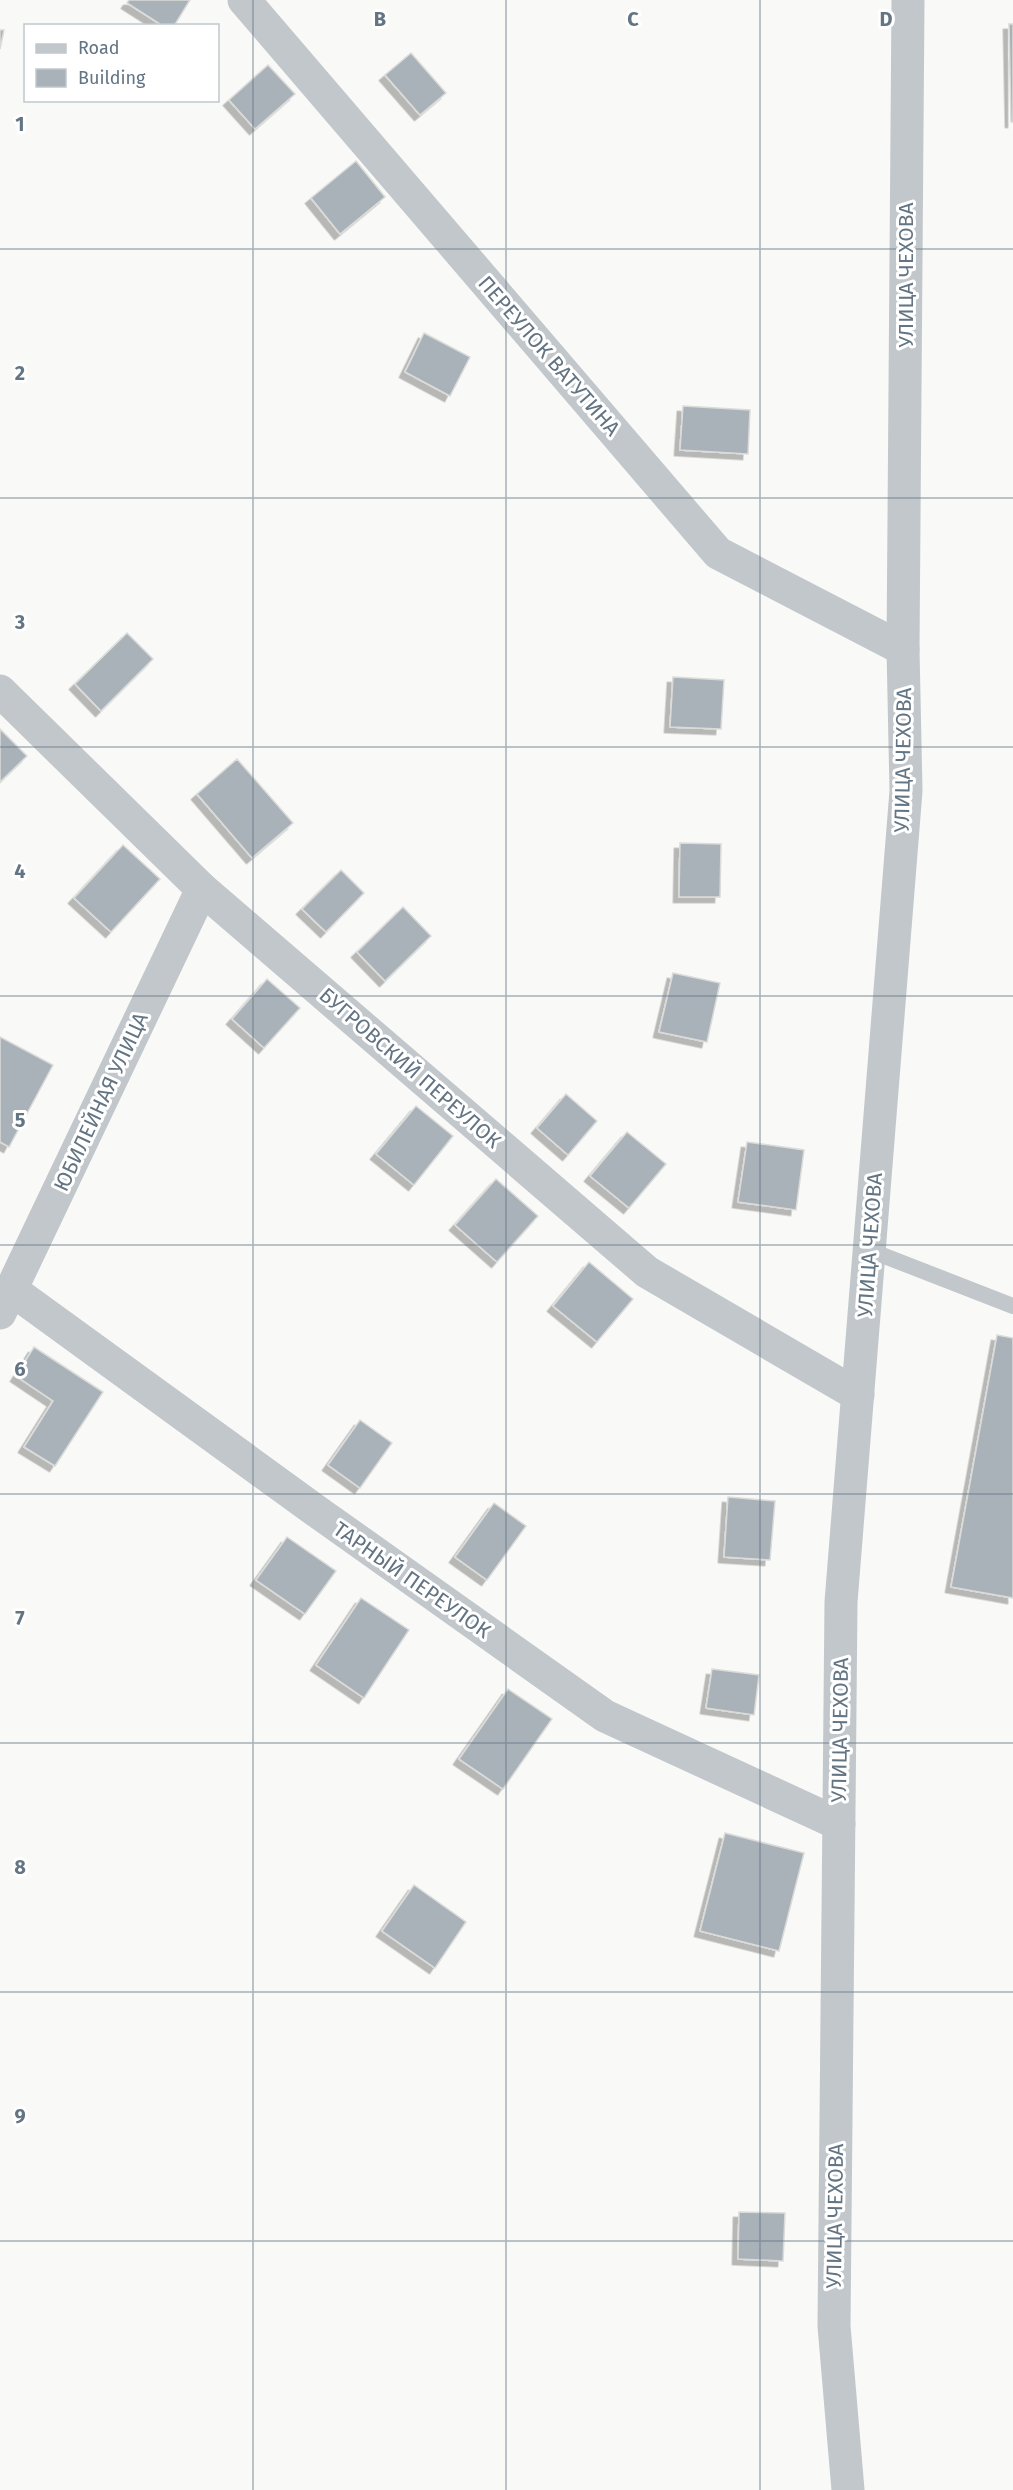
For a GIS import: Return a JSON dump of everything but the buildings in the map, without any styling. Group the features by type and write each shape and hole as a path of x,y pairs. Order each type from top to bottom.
{"street":[{"name":"ПЕРЕУЛОК ВАТУТИНА","path":"244,0 718,553 903,649"},
{"name":"УЛИЦА ЧЕХОВА","path":"848,2490 834,2326 842,1602 906,791 903,649 908,0"},
{"name":"БУГРОВСКИЙ ПЕРЕУЛОК","path":"0,692 202,889 646,1272 858,1395"},
{"name":"ЮБИЛЕЙНАЯ УЛИЦА","path":"6,1302 202,889"},
{"name":"ТАРНЫЙ ПЕРЕУЛОК","path":"6,1302 310,1506 605,1716 839,1824"}],"lane":[{"path":"869,1250 1013,1306"}]}
